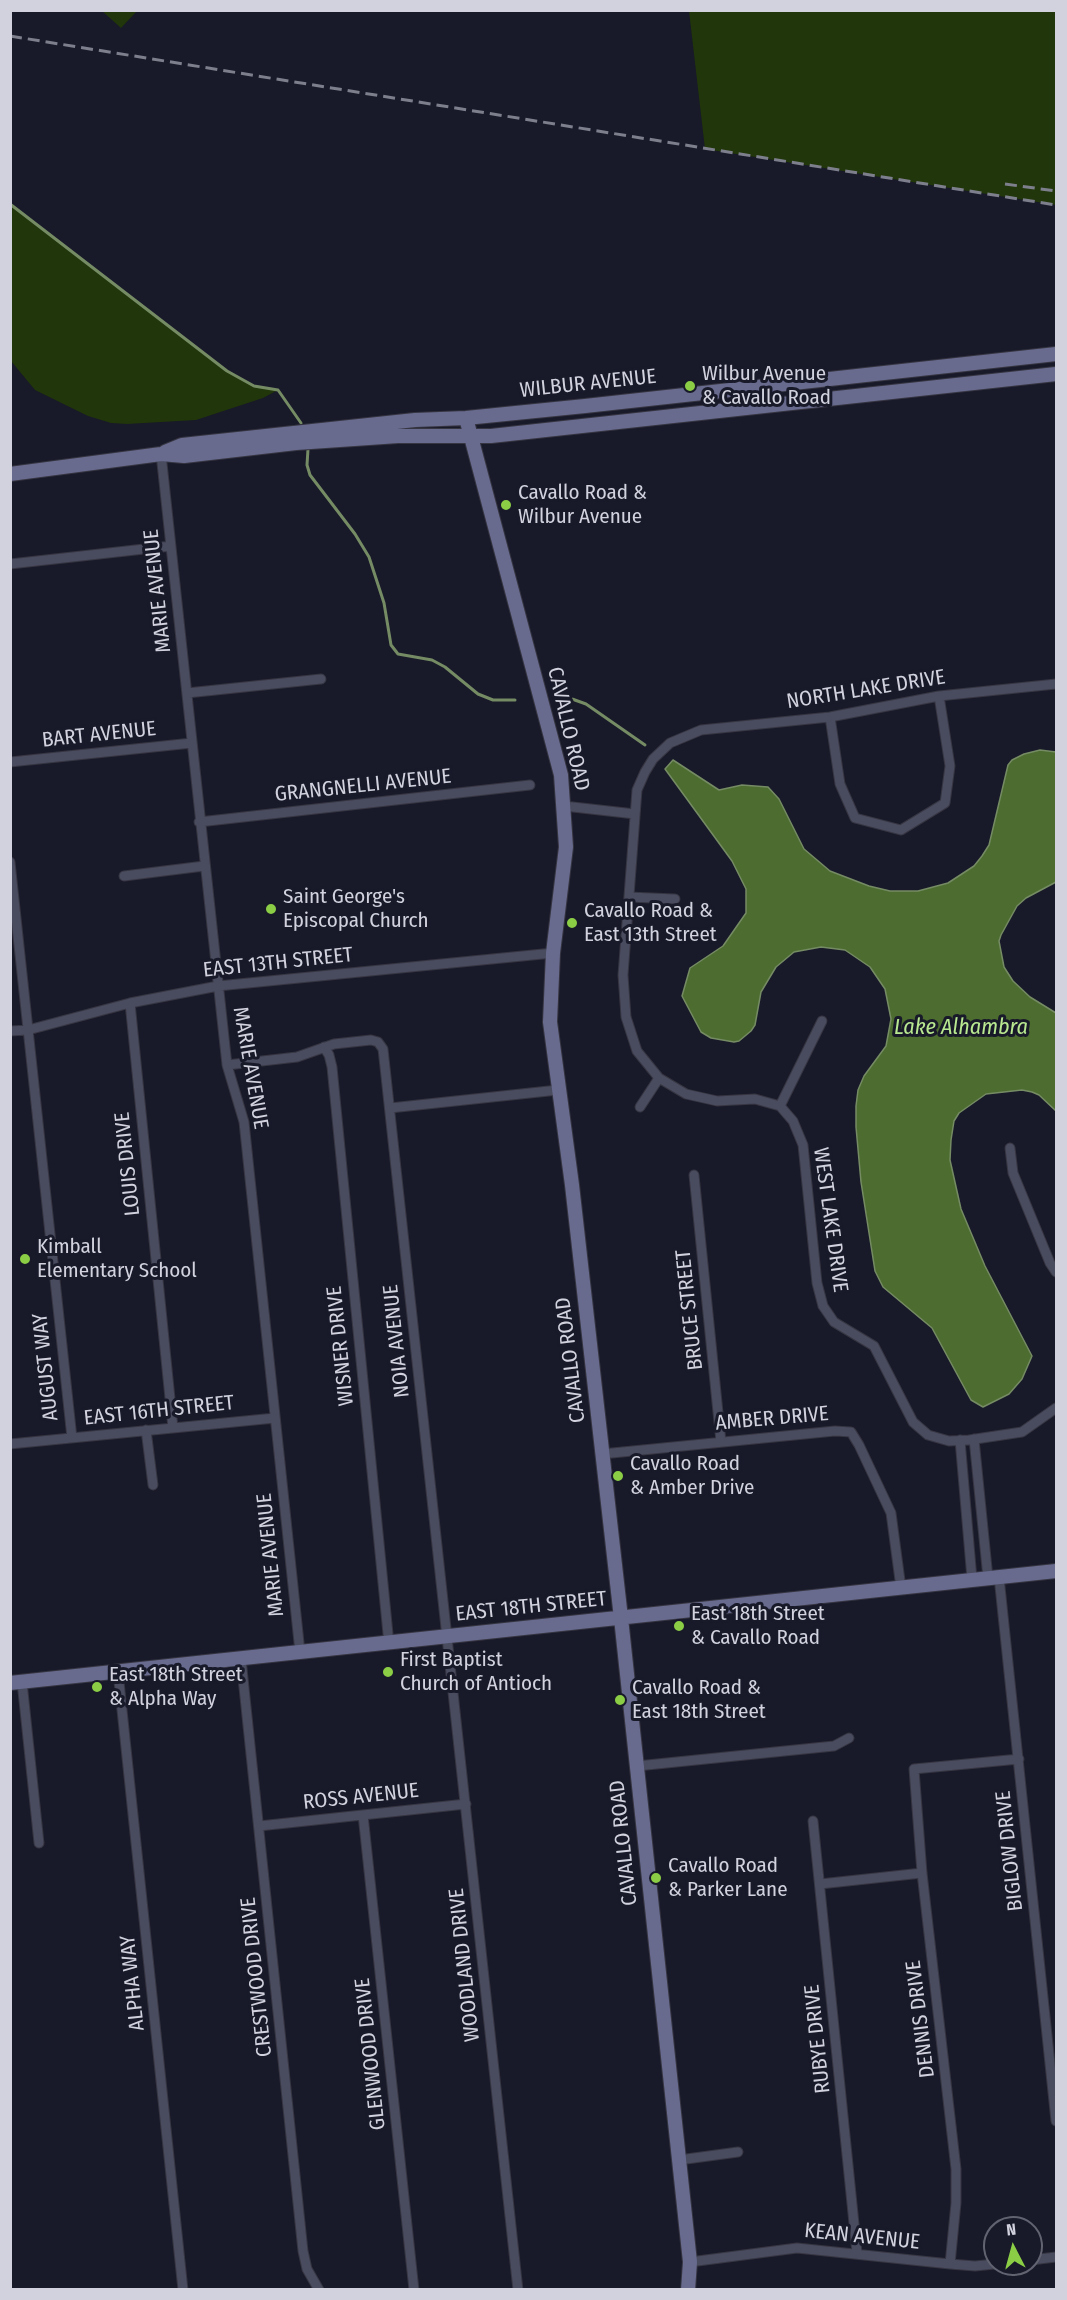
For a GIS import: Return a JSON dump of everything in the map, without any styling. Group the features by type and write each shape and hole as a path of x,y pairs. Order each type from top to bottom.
{"main road":[{"name":"WILBUR AVENUE","path":"161,454 182,445 415,420 466,418 1056,354"},
{"name":"WILBUR AVENUE","path":"10,474 161,454 184,456 296,443 398,436 491,436 1056,374"},
{"path":"822,399 838,390 858,388 863,385 868,375"},
{"name":"CAVALLO ROAD","path":"466,418 561,775 566,847 553,953 550,1022 573,1196 621,1618 690,2262 688,2289"},
{"name":"EAST 18TH STREET","path":"16,1682 447,1638 1056,1571"}],"street":[{"name":"MARIE AVENUE","path":"161,454 227,1065 244,1122 300,1652"},
{"path":"10,564 171,546"},
{"path":"187,693 321,679"},
{"name":"NORTH LAKE DRIVE","path":"635,814 637,790 653,759 670,743 701,730 830,717 939,696 1056,684"},
{"path":"830,717 840,784 855,818 901,830 945,803 950,766 939,696"},
{"name":"BART AVENUE","path":"10,762 192,743"},
{"name":"GRANGNELLI AVENUE","path":"199,822 530,785"},
{"path":"564,806 635,814 623,975 626,1017 637,1051 659,1078 686,1094 717,1101 755,1099 780,1106 822,1021"},
{"name":"AUGUST WAY","path":"10,862 72,1438"},
{"path":"124,876 204,866"},
{"path":"629,897 675,899"},
{"name":"EAST 13TH STREET","path":"10,1031 28,1030 130,1003 218,986 553,953"},
{"name":"LOUIS DRIVE","path":"130,1003 173,1428"},
{"name":"NOIA AVENUE","path":"324,1047 371,1040 378,1042 383,1049 447,1638"},
{"path":"227,1065 297,1057 324,1047"},
{"name":"WISNER DRIVE","path":"324,1047 332,1067 388,1644"},
{"path":"640,1107 659,1078"},
{"path":"390,1108 558,1090"},
{"name":"WEST LAKE DRIVE","path":"780,1106 793,1121 803,1145 818,1283 823,1306 834,1322 874,1346 913,1422 928,1435 949,1441 1022,1432 1056,1408"},
{"path":"1010,1148 1013,1173 1050,1263 1056,1272"},
{"name":"BRUCE STREET","path":"694,1175 721,1442"},
{"name":"EAST 16TH STREET","path":"10,1444 275,1418"},
{"path":"146,1430 153,1485"},
{"name":"AMBER DRIVE","path":"603,1454 835,1431 851,1432 891,1513 901,1588"},
{"path":"968,1439 972,1579"},
{"name":"BIGLOW DRIVE","path":"968,1439 994,1577 1018,1759 1056,2121"},
{"name":"WOODLAND DRIVE","path":"447,1638 518,2289"},
{"name":"CRESTWOOD DRIVE","path":"241,1659 303,2251 307,2269 318,2289"},
{"name":"ALPHA WAY","path":"118,1672 183,2289"},
{"path":"16,1682 39,1843"},
{"path":"637,1766 834,1746 849,1737"},
{"name":"DENNIS DRIVE","path":"950,2264 957,2203 956,2169 922,1873 914,1769 1018,1759"},
{"name":"ROSS AVENUE","path":"259,1826 466,1804"},
{"name":"GLENWOOD DRIVE","path":"363,1815 414,2289"},
{"name":"RUBYE DRIVE","path":"813,1821 857,2253"},
{"path":"820,1884 922,1873"},
{"path":"679,2160 738,2152"},
{"name":"KEAN AVENUE","path":"690,2262 797,2248 950,2264 983,2265"}],"shaded area":[{"path":"102,11 137,11 121,28"},
{"path":"689,11 1056,11 1056,205 705,149"},
{"path":"10,204 227,371 254,386 278,390 263,398 196,420 127,424 111,423 88,416 35,390 11,361"}],"water":[{"name":"Lake Alhambra","path":"1040,750 1056,752 1056,882 1026,898 1017,906 999,941 1004,967 1013,981 1030,997 1056,1013 1056,1111 1039,1095 1032,1092 1022,1090 986,1094 959,1113 954,1121 951,1140 950,1160 961,1209 985,1266 1032,1356 1022,1379 1009,1394 983,1407 971,1400 932,1328 883,1287 875,1271 861,1182 856,1106 858,1090 864,1076 886,1046 891,1019 885,989 870,967 845,950 821,947 794,952 776,967 761,992 755,1025 751,1031 739,1041 734,1042 711,1038 701,1032 682,996 690,968 723,946 746,913 746,889 732,861 665,769 673,760 719,790 742,785 768,787 779,799 804,849 830,871 869,886 890,891 918,891 948,883 974,866 989,845 1008,765 1012,760 1024,754"}],"waterway":[{"path":"10,204 227,371 254,386 278,390 301,423"},
{"path":"308,449 307,465 310,475 355,534 369,557 384,603 391,645 398,654 432,660 445,667 478,694 493,700 515,700"},
{"path":"561,695 586,704 645,745"}],"railway":[{"path":"10,36 1056,205"},
{"path":"1005,184 1056,191"}],"place":[{"name":"Wilbur Avenue & Cavallo Road","path":"690,386"},
{"name":"Cavallo Road & Wilbur Avenue","path":"506,505"},
{"name":"Saint George's Episcopal Church","path":"271,909"},
{"name":"Cavallo Road & East 13th Street","path":"572,923"},
{"name":"Kimball Elementary School","path":"25,1259"},
{"name":"Cavallo Road & Amber Drive","path":"618,1476"},
{"name":"East 18th Street & Cavallo Road","path":"679,1626"},
{"name":"First Baptist Church of Antioch","path":"388,1672"},
{"name":"East 18th Street & Alpha Way","path":"97,1687"},
{"name":"Cavallo Road & East 18th Street","path":"620,1700"},
{"name":"Cavallo Road & Parker Lane","path":"656,1878"}]}
